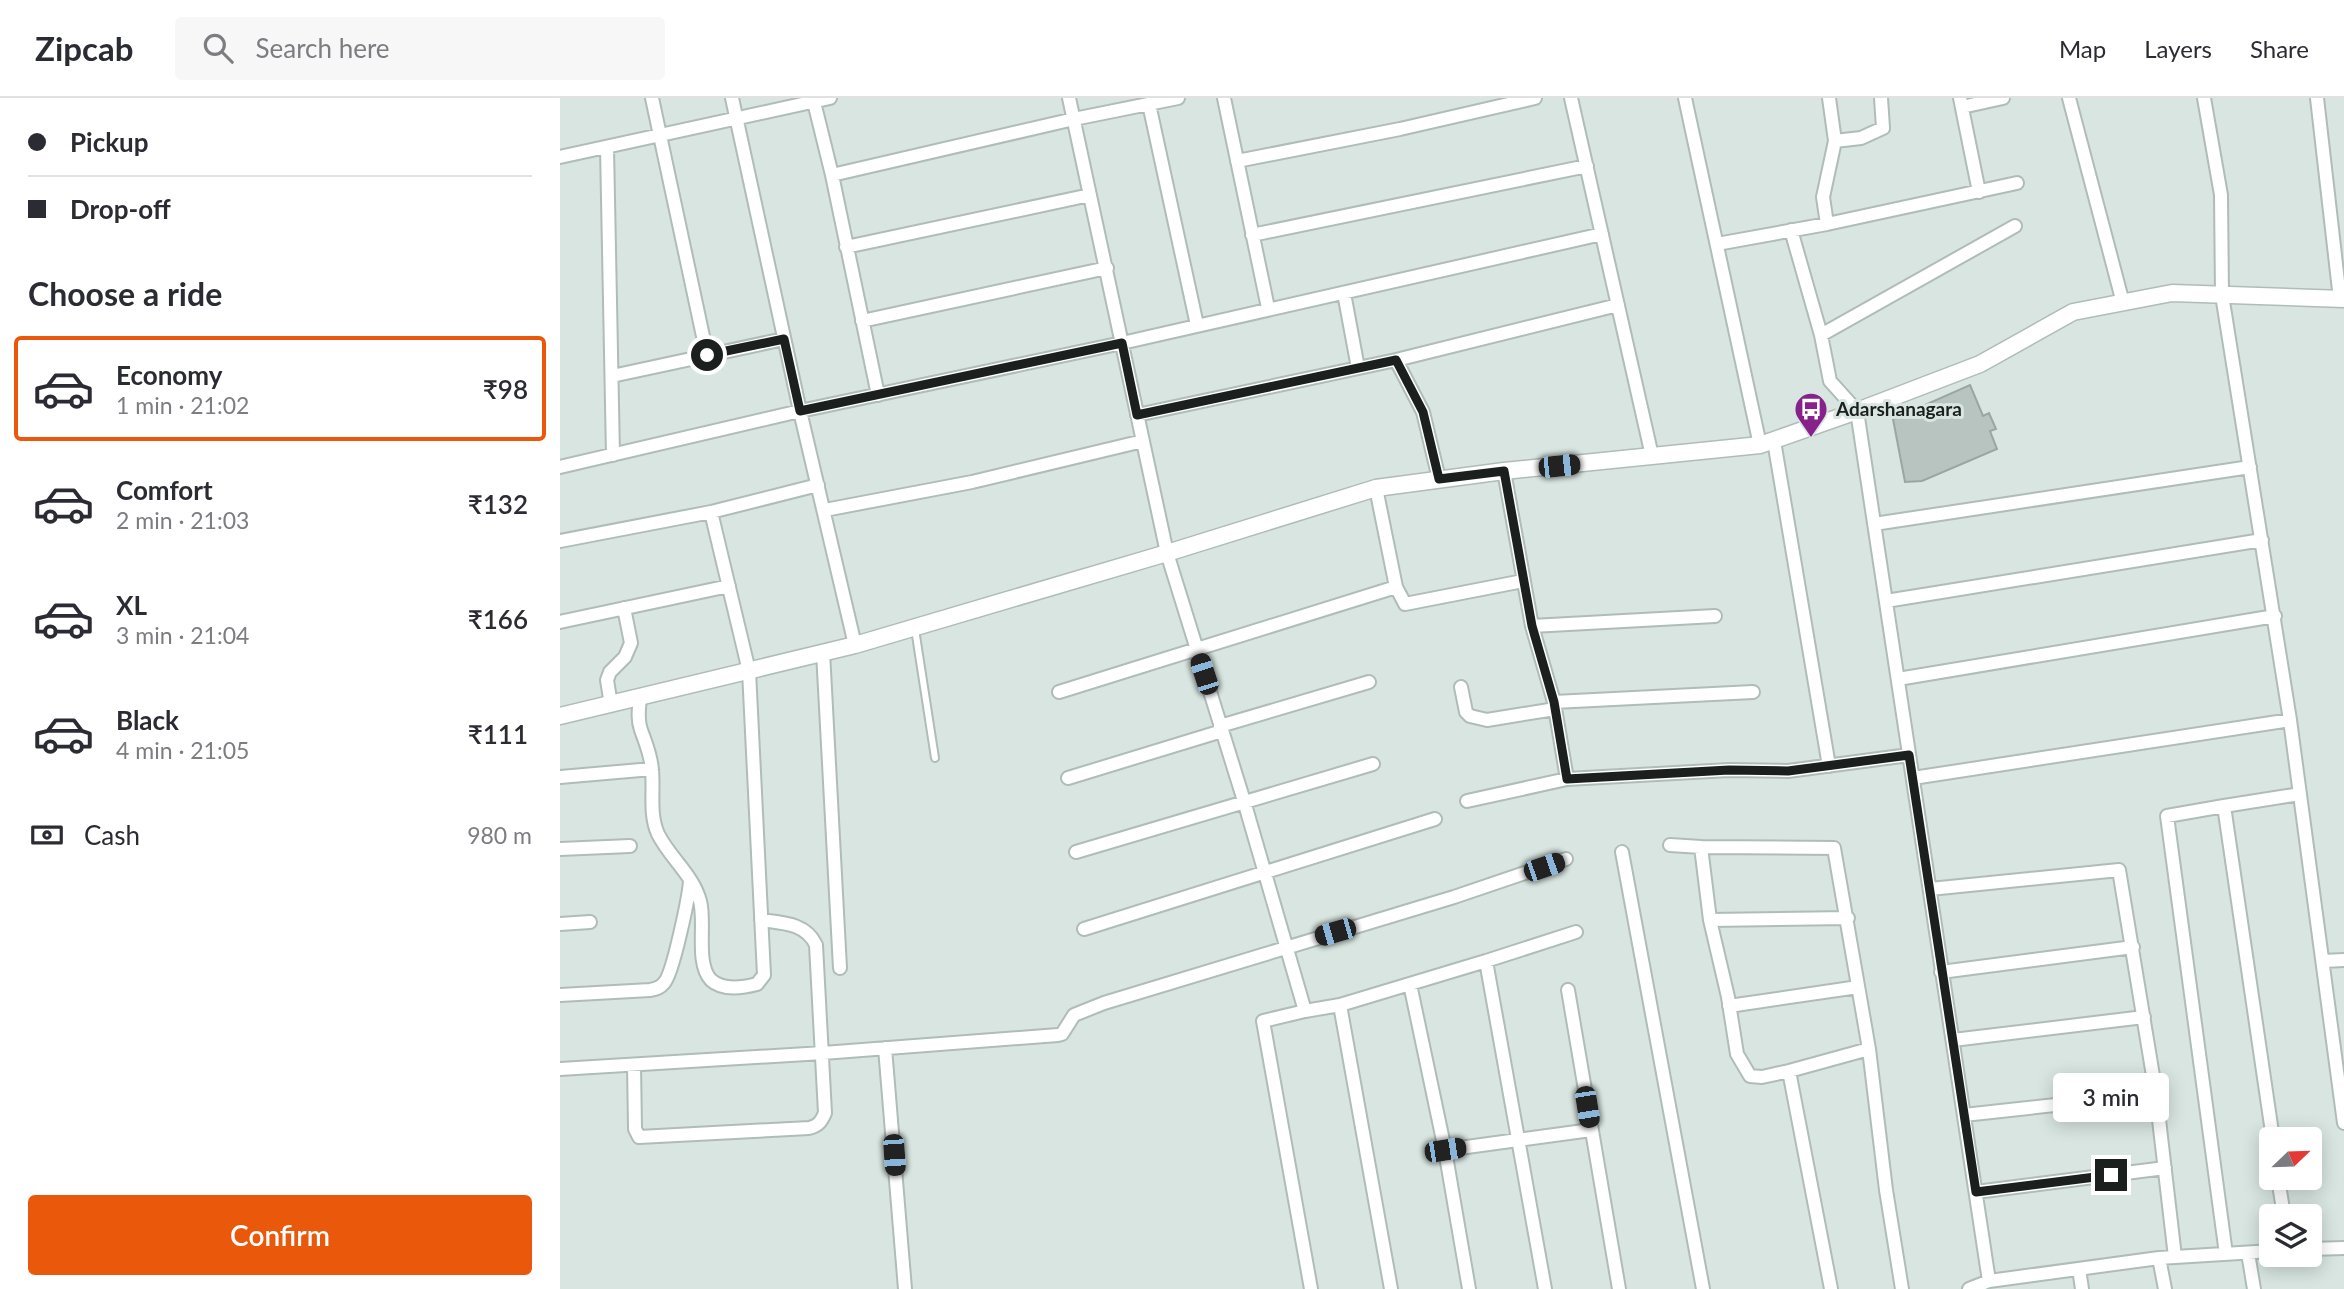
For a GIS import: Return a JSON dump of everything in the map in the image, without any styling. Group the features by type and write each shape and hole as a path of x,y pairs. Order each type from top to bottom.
{"street":[{"path":"652,98 707,355"},
{"path":"732,98 800,411 855,645"},
{"path":"560,157 830,98"},
{"path":"1069,98 1167,554 1244,801 1305,1011"},
{"path":"832,175 1178,98"},
{"path":"1224,98 1268,308"},
{"path":"1237,161 1400,129 1535,98"},
{"path":"1572,98 1652,456"},
{"path":"1685,98 1717,244 1767,443 1829,766"},
{"path":"1827,225 1823,197 1835,141 1829,98"},
{"path":"1835,141 1861,138 1883,128 1881,98"},
{"path":"1979,192 1961,102 2003,98"},
{"path":"2069,98 2123,303"},
{"path":"2204,98 2221,195 2222,295 2275,616 2323,961 2338,1028 2344,1123"},
{"path":"560,716 855,645 1167,554 1348,494 1504,471 1767,443 1980,364 2073,312 2172,293 2342,299 2318,98"},
{"path":"814,102 878,395"},
{"path":"1149,104 1196,325"},
{"path":"607,147 613,455"},
{"path":"1252,234 1587,166"},
{"path":"1717,244 1827,225 2017,184"},
{"path":"846,247 1090,195"},
{"path":"1821,335 2015,226"},
{"path":"1791,230 1821,335 1830,382 1857,411 1989,1281"},
{"path":"560,467 800,411 1122,343 1602,234"},
{"path":"862,321 1107,268"},
{"path":"1344,293 1358,368"},
{"path":"1137,415 1396,360 1618,305"},
{"path":"612,376 784,339"},
{"path":"1396,360 1423,412 1439,479"},
{"path":"825,510 972,482 1143,441"},
{"path":"1874,524 2250,467"},
{"path":"1504,471 1532,626 1555,706 1567,779"},
{"path":"560,541 711,512 818,485"},
{"path":"1376,488 1396,587 1405,604 1523,581"},
{"path":"640,698 640,729 650,753 652,769 654,822 659,835 700,898 704,964 713,982 729,988 749,986 761,981 764,975 749,671 711,512"},
{"path":"1886,601 2262,540"},
{"path":"560,622 729,586"},
{"path":"1059,692 1396,587"},
{"path":"611,705 607,680 610,672 625,657 631,643 624,608"},
{"path":"1532,626 1714,616"},
{"path":"1898,679 2275,616"},
{"path":"823,652 840,968"},
{"path":"1068,778 1369,682"},
{"path":"1461,687 1466,712 1470,716 1487,720 1555,706 1753,692"},
{"path":"1913,778 2290,720"},
{"path":"1467,801 1567,779 1729,770 1788,771 1909,755"},
{"path":"1076,852 1373,764"},
{"path":"560,777 652,769"},
{"path":"2226,1254 2167,817 2300,794"},
{"path":"2224,806 2271,1127"},
{"path":"1084,929 1435,819"},
{"path":"1670,845 1834,848 1869,1049 1886,1190 1902,1289"},
{"path":"560,849 630,846"},
{"path":"1701,847 1710,920 1730,1006 1737,1054 1750,1076 1762,1077 1789,1071 1869,1049"},
{"path":"1622,852 1703,1289"},
{"path":"560,1069 1058,1035 1062,1034 1074,1015 1083,1010 1454,897 1566,859"},
{"path":"1930,889 2119,870 2156,1094 2175,1257"},
{"path":"560,995 660,988 670,974 690,879"},
{"path":"1710,920 1848,918"},
{"path":"634,1065 635,1129 639,1138 809,1128 822,1121 825,1113 823,1053 816,945 806,931 796,925 761,920"},
{"path":"560,924 590,922"},
{"path":"1311,1289 1263,1021 1340,1005 1576,932"},
{"path":"1941,972 2133,947"},
{"path":"2323,961 2344,960"},
{"path":"1486,961 1545,1289"},
{"path":"1410,985 1445,1150 1469,1289"},
{"path":"1730,1006 1858,987"},
{"path":"1568,990 1619,1289"},
{"path":"1340,1005 1391,1289"},
{"path":"1953,1040 2144,1017"},
{"path":"885,1048 905,1289"},
{"path":"1789,1071 1831,1289"},
{"path":"1964,1115 2156,1094"},
{"path":"1445,1150 1591,1130"},
{"path":"1976,1192 2165,1168"},
{"path":"2322,1249 2344,1248"},
{"path":"1973,1288 1989,1281 2159,1258 2259,1252"},
{"path":"2248,1253 2254,1289"},
{"path":"2159,1258 2165,1289"},
{"path":"2079,1269 2082,1289"}],"lane":[{"path":"915,627 936,758"}],"building":[{"path":"1970,385 1983,416 1989,413 1996,429 1990,431 1997,449 1922,481 1905,482 1893,419"}],"place":[{"name":"Adarshanagara","path":"1811,439"}],"route":[{"path":"707,355 784,339 800,411 1122,343 1137,415 1396,360 1423,412 1439,479 1504,471 1532,626 1554,702 1567,779 1729,770 1788,771 1909,755 1976,1192 2111,1175"}]}
